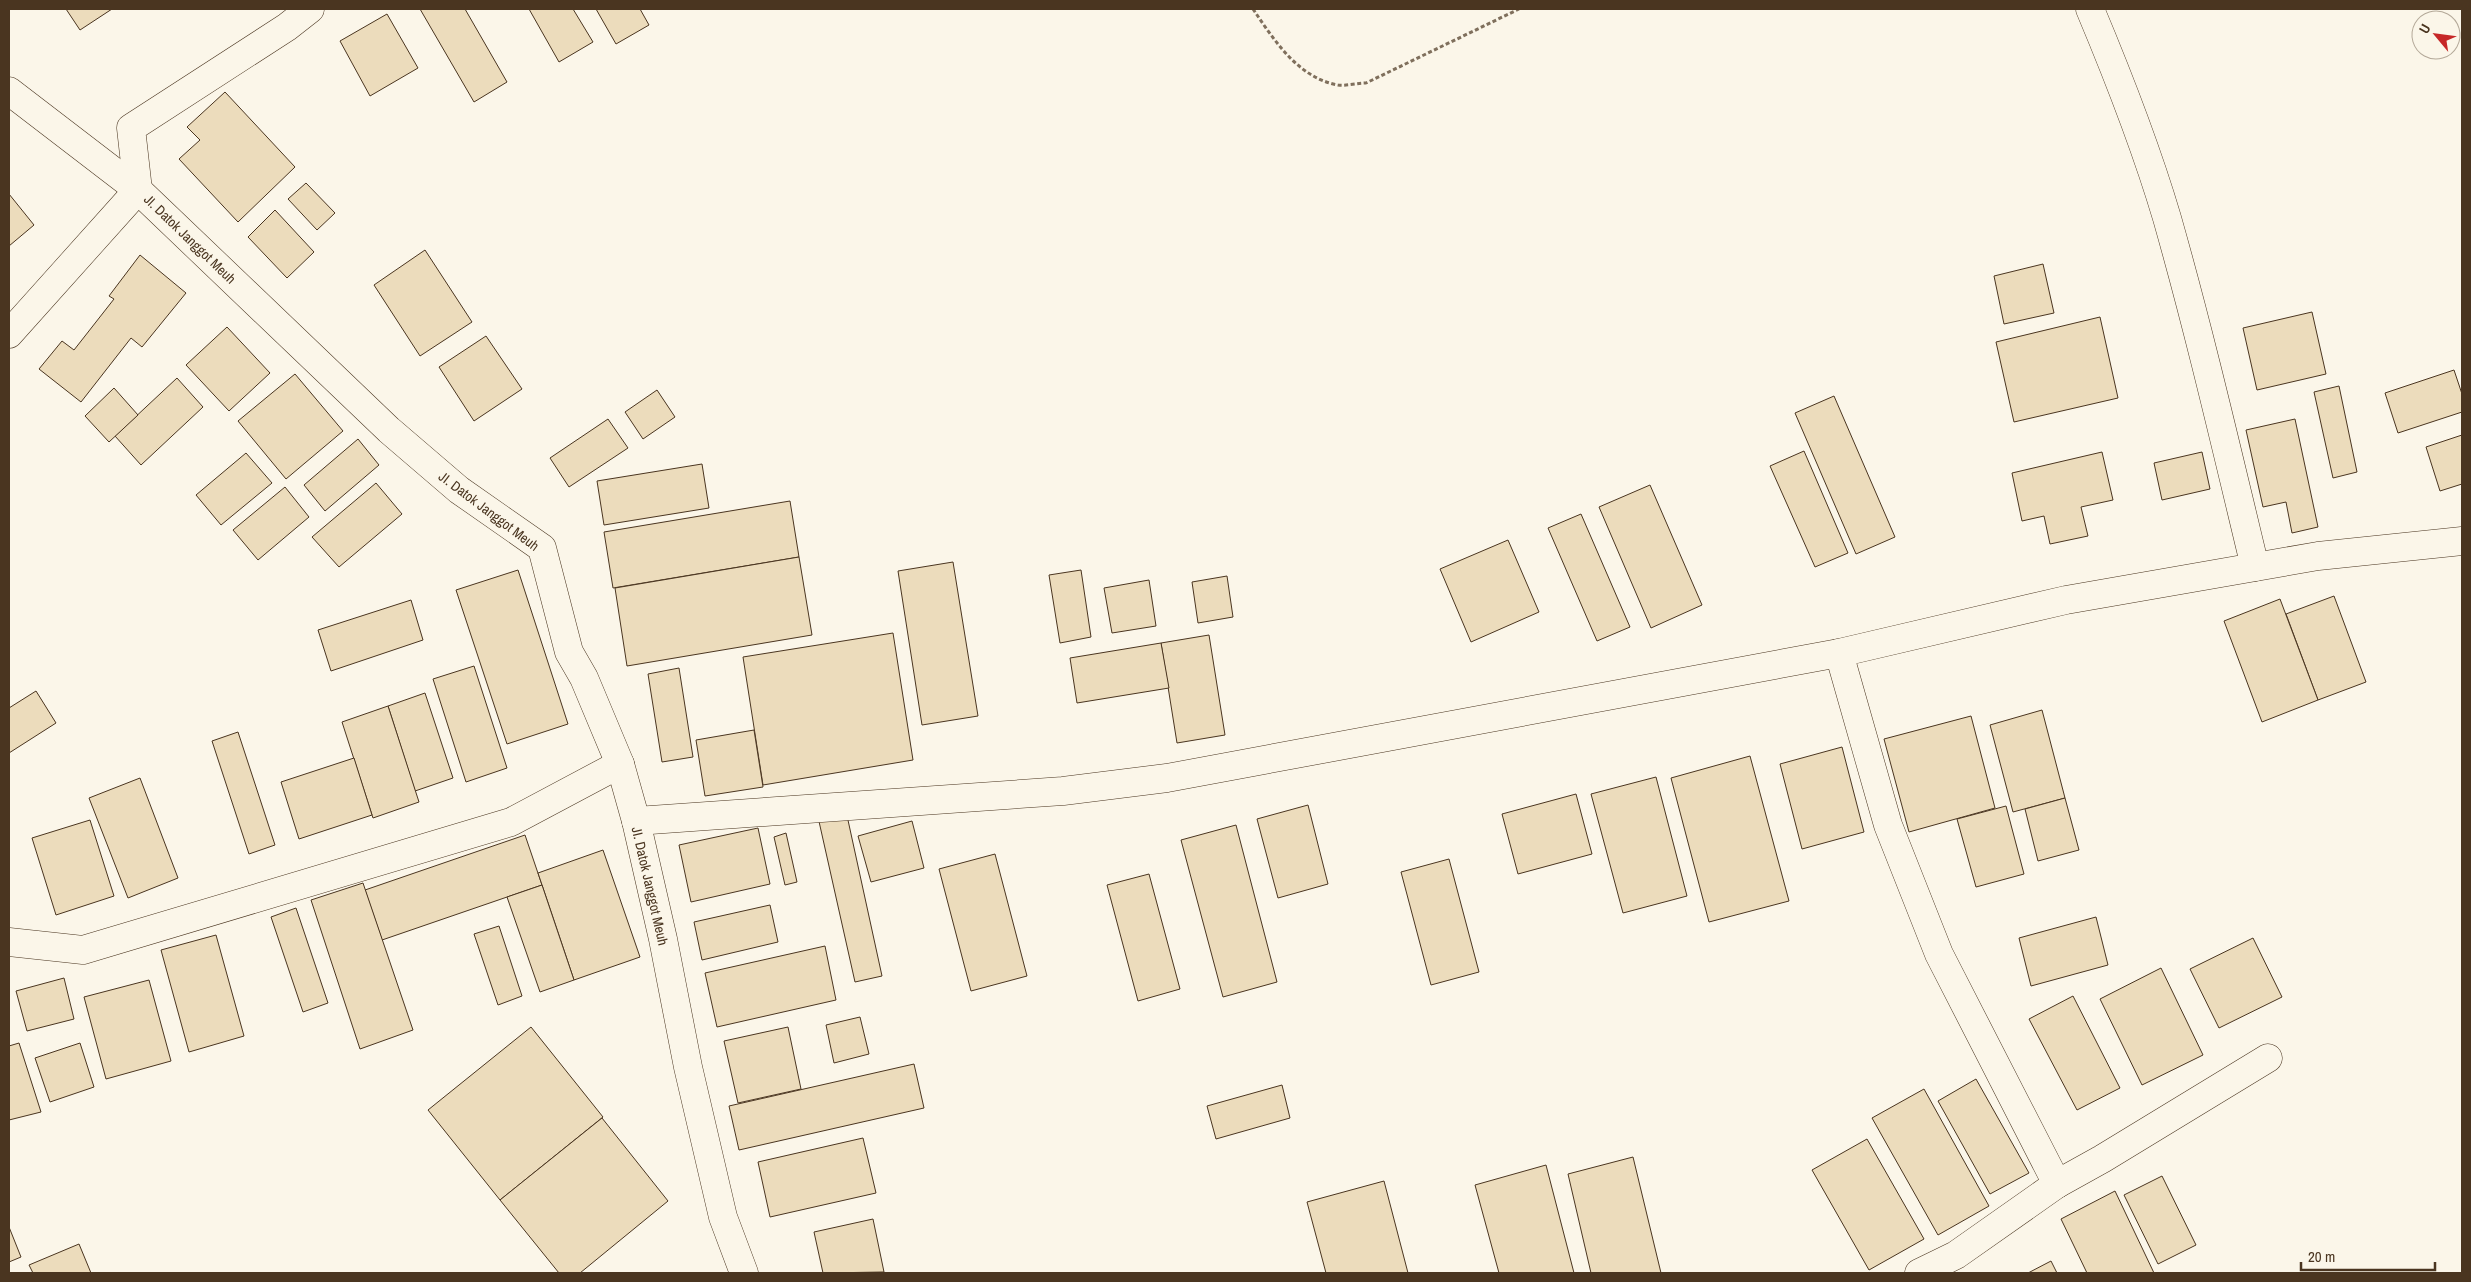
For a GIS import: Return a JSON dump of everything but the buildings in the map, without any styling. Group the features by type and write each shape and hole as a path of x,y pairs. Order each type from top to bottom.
{"street":[{"path":"9,334 138,190 131,128 287,27 310,9"},
{"path":"2090,9 2132,111 2167,217 2201,344 2255,567"},
{"name":"JI. Datok Janggot Meuh","path":"9,91 138,190 389,430 459,490 542,548 569,652 584,678 620,764 636,821 663,939 688,1067 723,1217 744,1273"},
{"path":"636,821 1063,790 1166,778 1839,653 2066,600 2318,556 2462,541"},
{"path":"1839,653 1888,825 1939,954 2057,1184"},
{"path":"9,942 83,950 511,822 620,764"},
{"path":"1919,1273 1956,1255 2057,1184 2102,1159 2268,1058"}],"path":[{"path":"1253,9 1290,58 1305,72 1339,85 1366,83 1520,9"}]}
